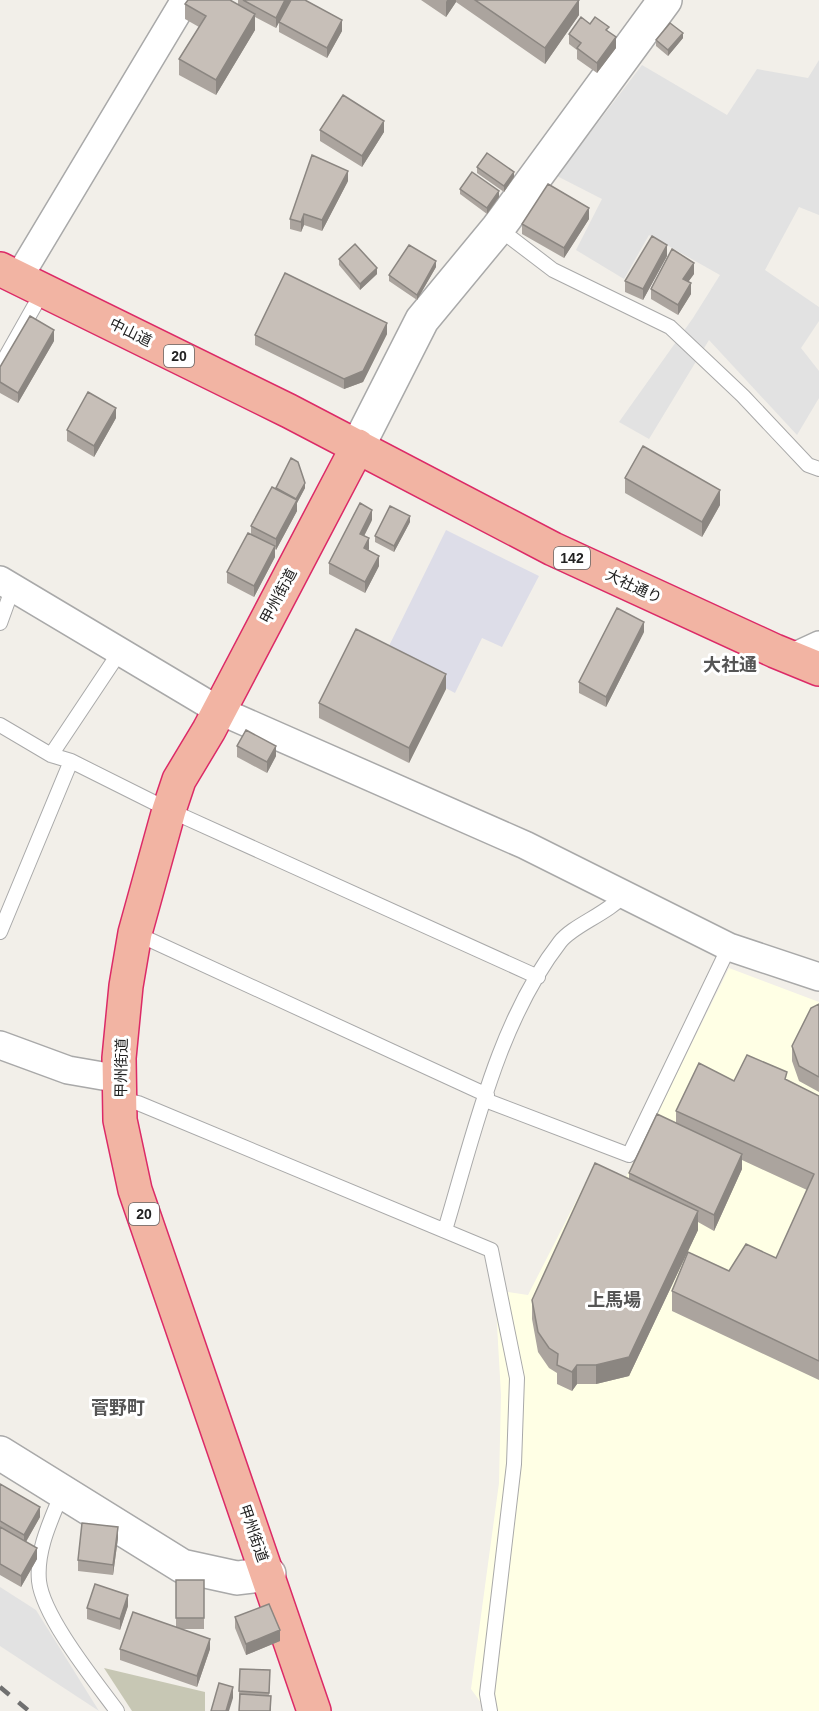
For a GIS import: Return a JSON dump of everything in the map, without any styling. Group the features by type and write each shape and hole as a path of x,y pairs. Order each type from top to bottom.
{"highway":[{"name":"中山道","path":"21,278 358,446"},
{"name":"大社通り","path":"358,446 553,549 810,657"},
{"name":"甲州街道","path":"314,1711 135,1190 120,1120 120,1089 126,987 135,933 169,810 180,780 358,446"}],"street":[{"path":"21,278 184,0"},
{"path":"358,446 422,320 498,228 665,0"},
{"path":"7,584 219,710 402,793 475,822 626,893 729,947 819,977"},
{"path":"0,1045 120,1089"},
{"path":"0,1453 182,1566 237,1578 269,1575"}],"lane":[{"path":"498,228 553,270 670,327 743,396 808,465 819,469"},
{"path":"0,367 21,278"},
{"path":"0,623 7,584"},
{"path":"51,755 121,650"},
{"path":"0,725 51,755 70,761 169,810 538,977"},
{"path":"0,932 70,761"},
{"path":"445,1230 503,1043 538,977 562,939 616,906 626,893"},
{"path":"135,933 486,1098 629,1155 729,947"},
{"path":"120,1089 138,1103 491,1250 517,1378 514,1464 488,1694 490,1711"},
{"path":"62,1492 44,1539 39,1582 52,1617 117,1711"}],"shaded area":[{"path":"819,60 819,215 799,207 765,270 819,307 819,321 801,348 819,371 819,398 797,435 709,340 649,439 619,422 693,318 720,275 649,235 624,279 576,250 602,199 557,176 642,65 727,115 757,69 808,78"},
{"path":"446,530 539,576 502,647 482,638 455,693 384,656"},
{"path":"729,968 819,1002 819,1711 487,1711 471,1689 499,1483 501,1395 495,1290 528,1295 595,1164 626,1177"},
{"path":"0,1587 36,1610 99,1711 0,1646"},
{"path":"104,1668 205,1692 205,1711 132,1711"}],"building":[{"path":"188,0 230,0 255,14 216,80 179,59 206,16 185,4"},
{"path":"243,0 285,0 276,18"},
{"path":"291,0 305,0 342,20 327,48 279,22"},
{"path":"475,0 579,0 545,48"},
{"path":"581,17 590,24 595,17 609,27 606,30 616,37 597,63 577,48 581,43 569,34"},
{"path":"670,23 683,33 668,50 656,40"},
{"path":"343,95 384,121 362,156 320,130"},
{"path":"487,153 514,172 504,186 477,167"},
{"path":"312,155 348,171 322,220 304,214 301,222 290,219"},
{"path":"472,172 499,191 487,208 460,189"},
{"path":"548,184 589,208 564,248 522,224"},
{"path":"652,236 667,245 643,289 625,281"},
{"path":"355,244 377,268 360,284 339,259"},
{"path":"409,245 436,261 417,295 389,275"},
{"path":"672,249 694,263 683,279 691,283 678,305 651,289"},
{"path":"285,273 387,323 363,371 344,379 255,335"},
{"path":"30,316 54,330 18,393 0,382 0,367"},
{"path":"88,392 116,408 94,446 67,430"},
{"path":"643,446 720,490 702,522 625,478"},
{"path":"291,458 298,462 305,483 296,499 276,488"},
{"path":"272,487 297,500 276,539 251,526"},
{"path":"360,503 372,510 360,534 369,538 364,548 379,556 365,582 329,563"},
{"path":"390,506 410,516 394,546 375,536"},
{"path":"248,533 275,546 254,586 227,572"},
{"path":"617,608 644,622 606,697 579,682"},
{"path":"356,629 446,674 409,748 319,703"},
{"path":"246,730 276,746 267,762 237,746"},
{"path":"819,1004 819,1077 799,1066 792,1046 811,1008"},
{"path":"747,1055 787,1072 785,1079 819,1096 819,1361 672,1291 688,1252 729,1271 746,1244 776,1258 814,1174 676,1111 699,1063 734,1081"},
{"path":"657,1114 742,1154 714,1215 629,1173"},
{"path":"595,1163 698,1211 629,1357 596,1365 577,1365 572,1372 557,1365 558,1354 549,1348 538,1332 532,1300"},
{"path":"0,1484 40,1507 24,1535 0,1521"},
{"path":"82,1523 118,1527 113,1565 78,1560"},
{"path":"0,1527 37,1548 21,1576 0,1564"},
{"path":"176,1580 204,1580 204,1618 176,1618"},
{"path":"95,1584 128,1595 120,1619 87,1608"},
{"path":"269,1604 280,1630 246,1644 235,1617"},
{"path":"133,1612 210,1639 197,1676 120,1649"},
{"path":"240,1669 270,1670 269,1693 239,1691"},
{"path":"219,1683 233,1687 226,1711 211,1711"},
{"path":"240,1694 271,1696 270,1711 239,1711"}],"railway":[{"path":"0,1687 29,1711"}],"district":[{"name":"大社通","path":"730,665"},
{"name":"上馬場","path":"614,1300"},
{"name":"菅野町","path":"118,1408"}]}
